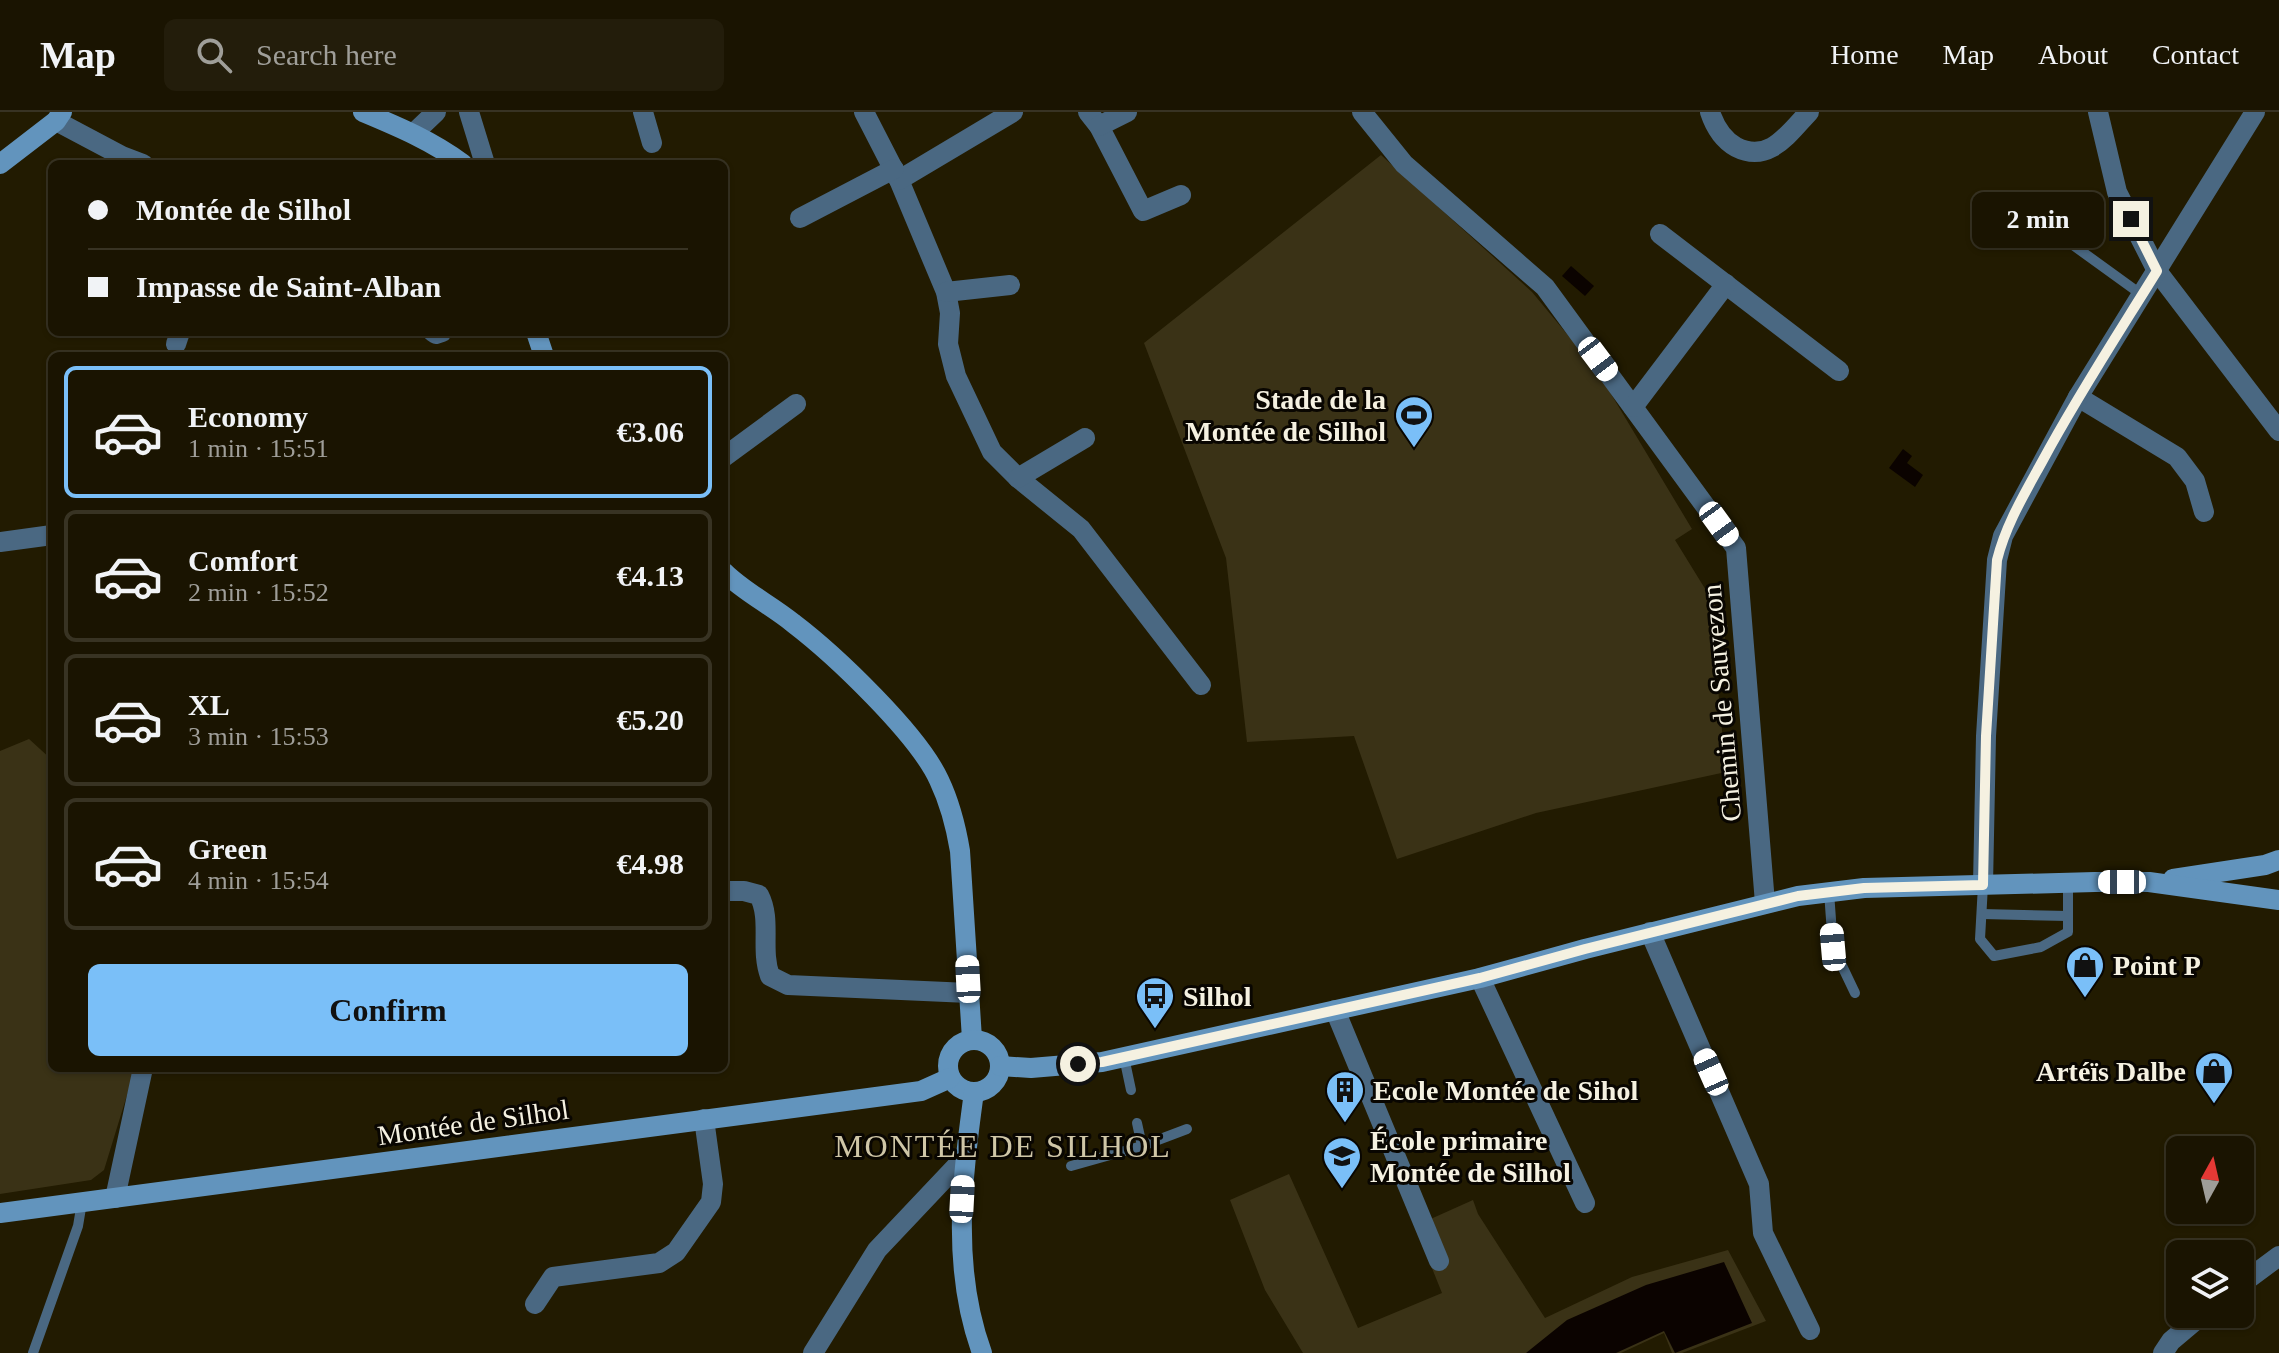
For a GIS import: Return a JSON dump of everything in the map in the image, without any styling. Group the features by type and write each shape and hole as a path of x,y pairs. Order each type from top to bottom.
{"main road":[{"path":"363,112 414,133 458,160"},
{"path":"0,164 59,116"},
{"path":"728,575 794,623 833,657 919,748 939,779 956,828 960,851 972,1039"},
{"path":"2149,882 2265,865 2279,860"},
{"path":"1000,1066 1031,1068 1102,1062 1480,978 1765,903 1829,892 1864,888 2149,882 2279,900"},
{"path":"972,1039 992,1046 1000,1066 997,1079 987,1089 974,1092 965,1091 950,1078 947,1068 954,1048 972,1039"},
{"name":"Montée de Silhol","path":"0,1213 921,1091 950,1078"},
{"path":"974,1092 964,1158 962,1258 967,1303 982,1353"}],"street":[{"path":"414,133 436,112"},
{"path":"469,112 484,160"},
{"path":"643,112 652,143"},
{"path":"864,112 897,174 946,292 950,313 948,344 956,376 992,452 1018,478 1081,529 1201,685"},
{"path":"800,218 897,174 1013,112"},
{"path":"1127,112 1094,119 1143,211 1181,195"},
{"name":"Chemin de Sauvezon","path":"1362,112 1404,164 1545,287 1736,548 1765,903"},
{"path":"1710,112 1715,128 1730,144 1746,152 1762,153 1777,145 1809,112"},
{"path":"2098,112 2117,192 2157,271 2279,431"},
{"path":"1983,885 1986,736 1997,560 2003,536 2078,397 2255,112"},
{"path":"59,116 132,160"},
{"path":"1660,234 1839,371"},
{"path":"1633,407 1726,284"},
{"path":"946,292 1010,285"},
{"path":"2078,397 2177,457 2195,481 2204,512"},
{"path":"728,454 796,404"},
{"path":"1018,478 1085,438"},
{"path":"0,542 48,536"},
{"path":"728,891 759,895 765,908 764,960 770,976 788,985 969,993"},
{"path":"1650,932 1759,1184 1763,1233 1810,1330"},
{"path":"1480,978 1585,1203"},
{"path":"1335,1010 1439,1261"},
{"path":"115,1198 142,1072"},
{"path":"535,1304 553,1277 659,1263 676,1252 711,1202 713,1184 704,1119"},
{"path":"813,1353 877,1250 964,1158"},
{"path":"2254,1275 2279,1256"},
{"path":"2163,1353 2186,1328"}],"lane":[{"path":"2030,214 2142,295"},
{"path":"1983,885 1980,939 1994,956 2041,947 2068,932 2068,882"},
{"path":"1829,892 1833,947 1855,993"},
{"path":"1982,914 2068,916"},
{"path":"1124,1057 1131,1090"},
{"path":"1137,1123 1142,1146"},
{"path":"1071,1166 1142,1146 1187,1129"},
{"path":"33,1353 78,1226 82,1202"}],"shaded area":[{"name":"Stade de la Montée de Silhol","path":"1381,155 1532,292 1596,369 1692,529 1675,540 1728,626 1724,641 1714,647 1726,772 1536,813 1397,859 1354,736 1247,742 1226,558 1144,343"},
{"path":"1571,266 1594,286 1585,296 1562,276"},
{"path":"1903,449 1912,456 1907,463 1923,475 1915,487 1889,468"},
{"path":"29,739 48,756 48,1072 132,1072 104,1170 91,1180 0,1194 0,751"},
{"path":"1289,1174 1358,1328 1442,1293 1415,1226 1473,1200 1478,1214 1545,1318 1632,1277 1728,1250 1766,1321 1682,1353 1672,1353 1664,1333 1621,1353 1303,1353 1265,1290 1230,1200"},
{"path":"1724,1262 1752,1323 1675,1353 1664,1331 1616,1353 1526,1353 1567,1320 1646,1285"}],"place":[{"name":"Stade de la Montée de Silhol","path":"1414,449"},
{"name":"Point P","path":"2085,999"},
{"name":"Silhol","path":"1155,1030"},
{"name":"Artéïs Dalbe","path":"2214,1105"},
{"name":"Ecole Montée de Sihol","path":"1345,1124"},
{"name":"École primaire Montée de Silhol","path":"1342,1190"}],"district":[{"name":"MONTÉE DE SILHOL","path":"1003,1146"}],"route":[{"path":"1078,1064 1102,1062 1480,978 1798,896 1864,888 1983,885 1986,736 1997,560 2014,512 2078,397 2157,271 2131,219"}]}
